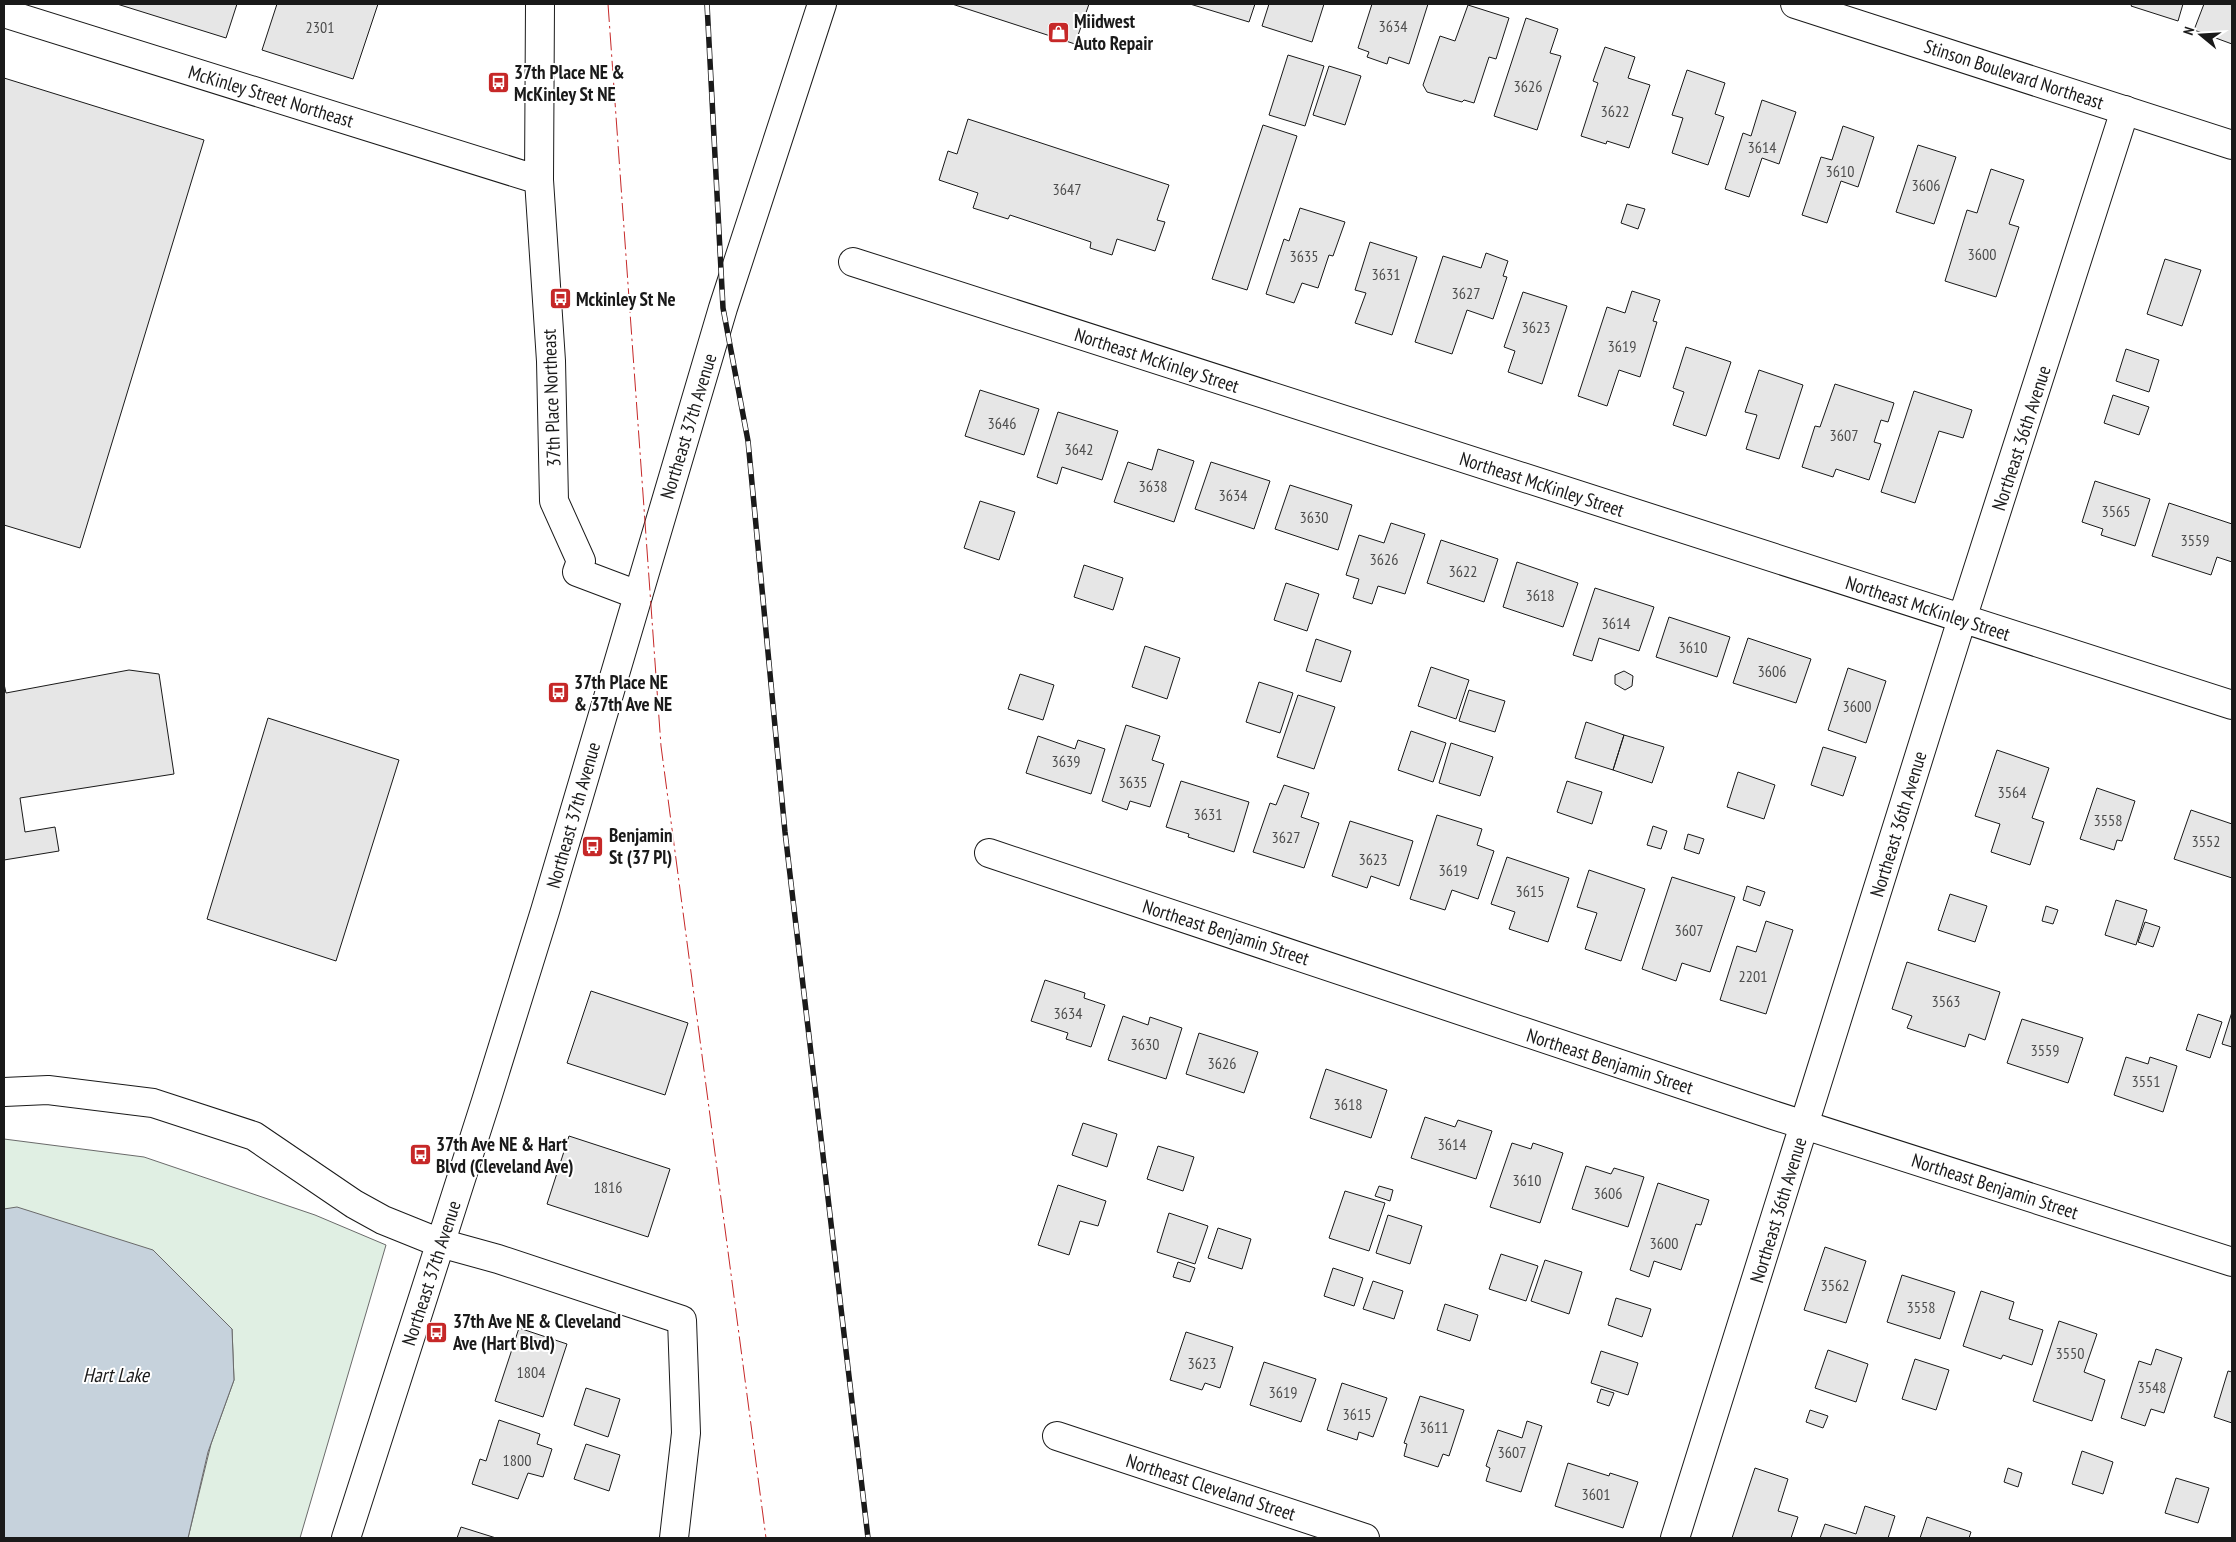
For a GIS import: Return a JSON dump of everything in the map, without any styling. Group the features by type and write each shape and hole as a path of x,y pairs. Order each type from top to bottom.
{"street":[{"name":"37th Place Northeast","path":"540,4 538,180 551,361 554,501 581,562 577,572 638,595"},
{"name":"Northeast 37th Avenue","path":"346,1538 457,1194 545,911 723,308 822,4"},
{"name":"Stinson Boulevard Northeast","path":"1795,4 2232,145"},
{"name":"McKinley Street Northeast","path":"4,13 538,180"},
{"name":"Northeast 36th Avenue","path":"1675,1538 1962,619 2126,110"},
{"name":"Northeast McKinley Street","path":"853,262 2232,705"},
{"name":"Northeast Benjamin Street","path":"989,853 1804,1125 2232,1262"},
{"path":"4,1092 48,1090 152,1103 254,1136 354,1204 383,1220 440,1242 682,1320 686,1433 674,1538"},
{"name":"Northeast Cleveland Street","path":"1057,1436 1365,1538"}],"green space":[{"path":"4,1139 144,1157 315,1215 386,1245 300,1538 188,1538 211,1444 234,1380 232,1329 4,1210"}],"water":[{"name":"Hart Lake","path":"17,1207 153,1250 232,1329 234,1380 208,1452 188,1538 4,1538 4,1209"}],"building":[{"path":"117,4 237,4 226,38"},
{"path":"277,4 378,4 353,79 262,50"},
{"name":"Miidwest Auto Repair","path":"952,4 1089,4 1075,44"},
{"path":"1190,4 1255,4 1249,22"},
{"path":"1269,4 1324,4 1312,42 1262,26"},
{"path":"1372,4 1428,4 1409,64 1389,57 1387,64 1367,57 1369,52 1358,48"},
{"path":"2132,4 2183,4 2178,21 2131,6"},
{"path":"2204,4 2232,4 2232,44 2194,30"},
{"path":"1468,5 1509,18 1496,59 1489,57 1474,103 1464,100 1462,102 1427,92 1423,85 1440,36 1455,41"},
{"path":"1526,18 1558,29 1550,53 1561,56 1537,130 1494,116"},
{"path":"1605,47 1635,57 1628,78 1650,85 1629,148 1607,141 1606,144 1581,136 1598,83 1593,81"},
{"path":"1288,55 1324,66 1305,126 1269,115"},
{"path":"1329,66 1361,76 1345,125 1313,115"},
{"path":"1687,70 1725,83 1715,114 1724,117 1708,165 1672,153 1683,118 1672,115"},
{"path":"4,78 204,140 80,548 4,525"},
{"path":"1762,100 1796,112 1779,164 1762,158 1749,197 1725,189 1743,133 1751,136"},
{"path":"968,119 1169,185 1157,220 1165,222 1155,251 1117,239 1112,255 1090,248 1091,242 1010,215 1008,219 973,208 978,193 939,180 948,151 957,154"},
{"path":"1263,125 1297,136 1247,290 1212,279"},
{"path":"1843,126 1874,137 1858,187 1841,181 1827,223 1802,215 1821,157 1832,160"},
{"path":"1918,145 1956,157 1934,224 1896,212"},
{"path":"1991,169 2024,180 2009,224 2019,227 1996,297 1945,281 1967,210 1977,213"},
{"path":"1627,204 1645,209 1638,229 1621,223"},
{"path":"1300,208 1345,222 1333,256 1329,255 1318,288 1302,283 1294,303 1266,294 1284,239 1289,241"},
{"path":"1370,242 1417,257 1392,335 1355,323 1366,293 1355,290"},
{"path":"1486,253 1508,261 1503,276 1507,277 1493,319 1467,310 1452,354 1415,342 1443,256 1481,268"},
{"path":"2165,259 2201,270 2182,326 2147,314"},
{"path":"1632,291 1660,300 1653,321 1657,322 1640,377 1619,370 1607,406 1578,396 1607,307 1625,313"},
{"path":"1523,292 1567,306 1542,384 1508,372 1515,351 1504,347"},
{"path":"1686,347 1731,362 1706,436 1673,425 1684,392 1673,388"},
{"path":"2126,349 2159,360 2149,392 2116,381"},
{"path":"1759,370 1803,385 1779,459 1746,449 1757,415 1745,412"},
{"path":"1835,384 1894,403 1888,422 1881,420 1874,442 1881,444 1869,480 1836,469 1833,477 1802,467 1815,426 1820,427"},
{"path":"980,390 1039,409 1024,455 965,436"},
{"path":"1914,391 1972,410 1963,438 1939,431 1915,503 1881,492"},
{"path":"2113,395 2149,407 2139,435 2104,423"},
{"path":"1058,412 1118,431 1102,480 1062,467 1057,484 1037,477"},
{"path":"1158,449 1194,461 1174,522 1114,502 1128,462 1152,470"},
{"path":"1211,462 1270,481 1254,529 1195,509"},
{"path":"2095,481 2150,499 2135,546 2101,535 2103,529 2082,522"},
{"path":"1290,485 1352,505 1338,550 1275,529"},
{"path":"980,501 1015,512 999,560 964,548"},
{"path":"2169,503 2232,524 2232,562 2217,557 2211,575 2152,556"},
{"path":"1391,523 1425,534 1405,594 1378,586 1372,604 1353,598 1359,579 1346,575 1359,535 1384,543"},
{"path":"1441,540 1498,559 1484,602 1427,583"},
{"path":"1517,562 1578,583 1563,627 1503,607"},
{"path":"1084,565 1123,578 1113,610 1074,597"},
{"path":"1286,583 1319,594 1307,631 1274,620"},
{"path":"1595,588 1654,607 1639,651 1599,638 1592,661 1573,655"},
{"path":"1669,617 1730,637 1717,677 1656,657"},
{"path":"1748,638 1811,659 1796,703 1733,683"},
{"path":"1316,639 1351,651 1341,682 1306,671"},
{"path":"1145,646 1180,658 1167,699 1132,687"},
{"path":"1431,667 1469,680 1456,719 1418,706"},
{"path":"1848,668 1886,681 1866,743 1828,730"},
{"path":"129,670 159,674 174,774 20,798 25,832 55,827 59,851 4,860 4,684 6,693"},
{"path":"1624,671 1633,676 1632,686 1625,690 1615,684 1615,675"},
{"path":"1020,674 1054,685 1043,720 1008,709"},
{"path":"1259,682 1293,693 1280,733 1246,722"},
{"path":"1469,690 1505,701 1495,732 1459,721"},
{"path":"1298,695 1335,707 1314,769 1277,757"},
{"path":"268,718 399,760 336,961 207,919"},
{"path":"1586,722 1624,735 1613,770 1575,758"},
{"path":"1126,725 1160,736 1152,760 1164,764 1150,807 1130,801 1127,810 1102,801"},
{"path":"1411,731 1446,743 1433,782 1398,770"},
{"path":"1624,735 1664,747 1652,783 1613,770"},
{"path":"1038,736 1075,749 1078,740 1105,749 1091,794 1026,773"},
{"path":"1451,743 1493,757 1480,796 1439,783"},
{"path":"1823,747 1856,757 1843,796 1811,785"},
{"path":"1997,750 2049,768 2032,818 2044,822 2030,865 1991,852 2000,824 1975,816"},
{"path":"1738,772 1775,785 1764,819 1727,807"},
{"path":"1181,781 1249,802 1234,852 1188,837 1189,834 1166,827"},
{"path":"1567,781 1602,792 1592,824 1557,812"},
{"path":"1284,785 1309,793 1301,817 1319,823 1304,868 1253,852 1270,803 1276,805"},
{"path":"2097,788 2135,801 2122,841 2117,840 2114,850 2080,839"},
{"path":"2191,810 2232,824 2232,878 2174,859"},
{"path":"1437,815 1482,829 1477,845 1494,851 1478,899 1452,890 1445,910 1410,899"},
{"path":"1350,821 1413,841 1399,886 1371,876 1367,888 1332,876"},
{"path":"1653,826 1667,831 1661,849 1647,845"},
{"path":"1688,834 1704,839 1699,854 1684,849"},
{"path":"1507,857 1569,878 1548,942 1509,929 1515,912 1491,904"},
{"path":"1589,870 1645,889 1621,961 1585,949 1597,913 1577,907"},
{"path":"1672,877 1735,897 1710,972 1682,963 1676,981 1642,969"},
{"path":"1747,886 1765,892 1760,906 1743,900"},
{"path":"1950,894 1987,906 1975,942 1938,930"},
{"path":"2116,900 2147,910 2136,945 2105,935"},
{"path":"2046,906 2058,910 2053,924 2042,921"},
{"path":"1766,921 1793,930 1766,1014 1720,1000 1737,946 1756,952"},
{"path":"2145,922 2160,927 2153,947 2138,942"},
{"path":"1907,962 2000,992 1985,1040 1969,1034 1965,1047 1907,1028 1912,1016 1892,1009"},
{"path":"1045,980 1085,993 1084,998 1105,1005 1091,1047 1066,1039 1068,1033 1031,1021"},
{"path":"591,991 688,1023 665,1095 567,1063"},
{"path":"2232,1012 2232,1047 2222,1044"},
{"path":"2198,1014 2222,1022 2210,1058 2186,1050"},
{"path":"1123,1016 1148,1025 1150,1017 1182,1028 1166,1079 1108,1060"},
{"path":"2022,1019 2083,1038 2068,1083 2007,1063"},
{"path":"1199,1033 1258,1052 1244,1093 1186,1074"},
{"path":"2126,1057 2148,1064 2150,1057 2177,1066 2163,1112 2114,1095"},
{"path":"1326,1069 1387,1090 1371,1138 1310,1118"},
{"path":"1425,1117 1455,1127 1458,1120 1492,1131 1476,1179 1411,1158"},
{"path":"1083,1123 1117,1134 1107,1167 1072,1155"},
{"path":"569,1136 670,1169 648,1237 547,1204"},
{"path":"1512,1143 1531,1149 1533,1143 1563,1153 1540,1223 1490,1207"},
{"path":"1158,1146 1194,1157 1183,1191 1147,1179"},
{"path":"1586,1166 1611,1174 1614,1168 1644,1177 1628,1227 1572,1209"},
{"path":"1658,1183 1709,1200 1701,1225 1696,1224 1681,1270 1654,1261 1649,1277 1630,1270"},
{"path":"1058,1185 1106,1201 1098,1226 1080,1221 1069,1255 1038,1245"},
{"path":"1379,1186 1393,1190 1390,1201 1375,1196"},
{"path":"1345,1191 1385,1203 1369,1251 1329,1238"},
{"path":"1169,1213 1208,1226 1195,1264 1157,1252"},
{"path":"1388,1215 1422,1226 1410,1264 1376,1253"},
{"path":"1218,1228 1251,1239 1242,1269 1208,1258"},
{"path":"1825,1247 1866,1261 1846,1323 1804,1310"},
{"path":"1501,1254 1538,1266 1526,1301 1489,1289"},
{"path":"1545,1260 1582,1272 1569,1314 1531,1301"},
{"path":"1178,1262 1195,1268 1190,1282 1173,1277"},
{"path":"1333,1268 1363,1278 1354,1306 1324,1296"},
{"path":"1902,1275 1955,1292 1940,1339 1887,1322"},
{"path":"1373,1281 1403,1291 1394,1319 1363,1309"},
{"path":"1981,1291 2014,1302 2009,1319 2043,1330 2032,1365 2003,1355 2001,1359 1963,1346"},
{"path":"1616,1298 1651,1309 1642,1337 1608,1325"},
{"path":"1445,1304 1478,1315 1470,1341 1437,1330"},
{"path":"2059,1321 2097,1334 2084,1372 2105,1380 2092,1421 2033,1401"},
{"path":"519,1328 567,1344 543,1417 495,1401"},
{"path":"1186,1332 1233,1347 1220,1388 1205,1383 1202,1390 1170,1380"},
{"path":"2156,1349 2182,1358 2164,1413 2151,1409 2145,1426 2121,1418 2139,1361 2151,1365"},
{"path":"1828,1350 1868,1364 1856,1402 1815,1388"},
{"path":"1601,1351 1638,1363 1628,1395 1591,1383"},
{"path":"1915,1359 1949,1370 1936,1410 1902,1399"},
{"path":"1264,1362 1316,1379 1301,1422 1250,1405"},
{"path":"2228,1371 2232,1372 2232,1423 2214,1417"},
{"path":"1342,1383 1387,1398 1373,1437 1359,1432 1357,1440 1327,1430"},
{"path":"586,1388 620,1399 608,1437 574,1425"},
{"path":"1601,1389 1614,1393 1609,1406 1597,1402"},
{"path":"1420,1396 1464,1410 1449,1456 1443,1454 1438,1467 1404,1456 1407,1444 1404,1443"},
{"path":"1810,1410 1828,1416 1823,1428 1806,1422"},
{"path":"499,1420 540,1434 537,1444 552,1449 543,1477 528,1473 518,1499 472,1484 480,1459 486,1461"},
{"path":"1527,1421 1542,1426 1521,1492 1486,1481 1490,1468 1486,1466 1498,1430 1522,1438"},
{"path":"586,1444 620,1455 609,1491 574,1479"},
{"path":"2082,1451 2113,1462 2103,1494 2072,1484"},
{"path":"1568,1463 1609,1476 1610,1473 1638,1482 1623,1528 1555,1506"},
{"path":"1755,1468 1788,1479 1778,1511 1798,1517 1791,1538 1732,1538"},
{"path":"2008,1468 2022,1473 2018,1487 2004,1482"},
{"path":"2176,1478 2209,1488 2198,1523 2165,1513"},
{"path":"1865,1506 1895,1516 1888,1538 1820,1538 1825,1524 1856,1534"},
{"path":"1927,1517 1971,1532 1969,1538 1920,1538"},
{"path":"461,1527 496,1538 457,1538"}],"railway":[{"path":"707,4 723,308 748,441 785,832 868,1538"}],"power":[{"path":"608,4 661,746 766,1538"}],"place":[{"name":"Miidwest Auto Repair","path":"1058,32"},
{"name":"37th Place NE & McKinley St NE","path":"498,83"},
{"name":"Mckinley St Ne","path":"560,299"},
{"name":"37th Place NE & 37th Ave NE","path":"558,693"},
{"name":"Benjamin St (37 Pl)","path":"593,846"},
{"name":"37th Ave NE & Hart Blvd (Cleveland Ave)","path":"420,1155"},
{"name":"37th Ave NE & Cleveland Ave (Hart Blvd)","path":"437,1332"}]}
